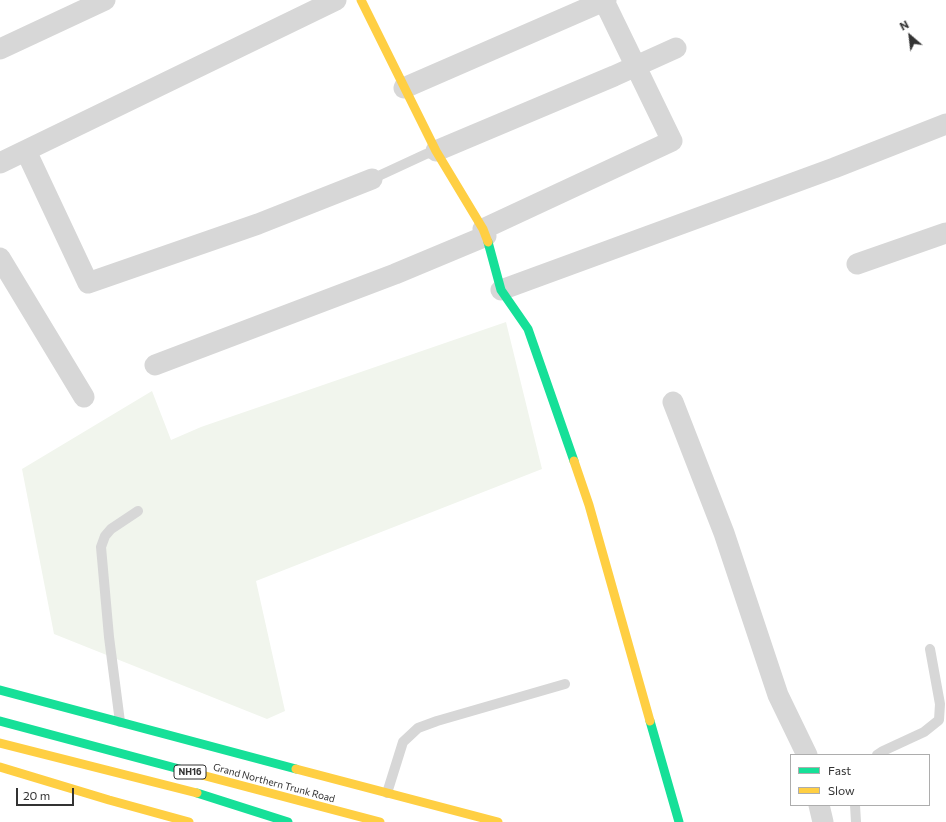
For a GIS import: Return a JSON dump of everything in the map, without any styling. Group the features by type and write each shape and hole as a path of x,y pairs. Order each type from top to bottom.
{"main road":[{"path":"360,0 436,151 485,233 501,290 528,329 589,505 679,822"},
{"path":"0,690 498,822"},
{"name":"Grand Northern Trunk Road","path":"0,721 380,822"},
{"name":"NH16","path":"0,743 202,794 288,822"},
{"path":"0,768 137,812 189,822"}],"street":[{"path":"0,49 105,0"},
{"path":"0,163 336,0"},
{"path":"155,365 395,274 485,233 672,141 605,0 404,88"},
{"path":"436,151 676,48"},
{"path":"501,290 834,168 946,124"},
{"path":"26,151 88,283 258,224 372,179"},
{"path":"857,264 946,233"},
{"path":"0,258 84,397"},
{"path":"673,402 724,533 778,695 807,754"},
{"path":"819,806 823,822"}],"lane":[{"path":"372,179 426,154 436,151"},
{"path":"120,722 109,637 101,547 105,536 111,529 138,511"},
{"path":"879,754 883,750 924,732 939,720 940,704 930,649"},
{"path":"387,793 403,742 418,728 437,721 565,684"},
{"path":"856,806 856,822"}],"shaded area":[{"path":"506,322 542,469 256,581 285,711 267,719 54,634 22,469 152,391 171,440 201,427"}],"traffic: fast":[{"path":"488,242 501,290 528,329 574,461"},
{"path":"0,690 296,769"},
{"path":"0,721 198,774"},
{"path":"650,721 679,822"},
{"path":"197,793 288,822"}],"traffic: slow":[{"path":"361,0 436,151 483,229 488,242"},
{"path":"574,461 589,505 650,721"},
{"path":"0,743 197,793"},
{"path":"0,767 109,800 189,822"},
{"path":"296,769 498,822"},
{"path":"198,774 380,822"}]}
